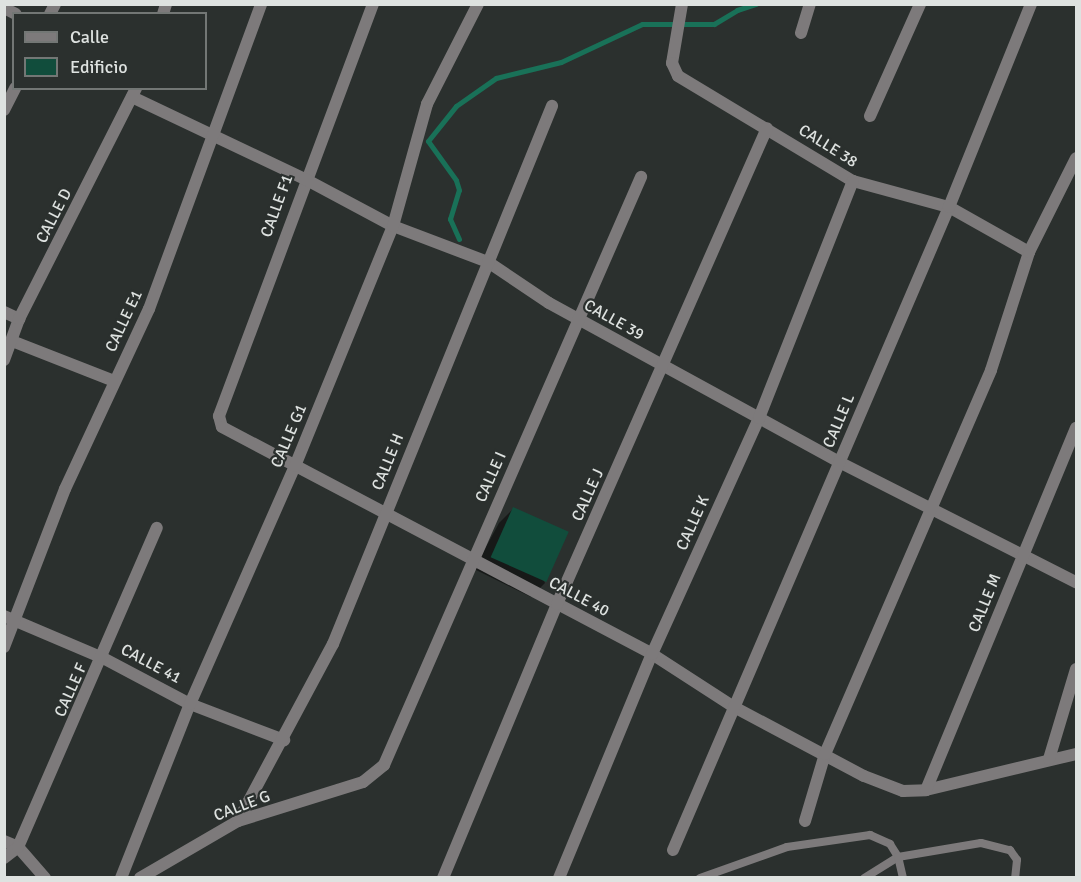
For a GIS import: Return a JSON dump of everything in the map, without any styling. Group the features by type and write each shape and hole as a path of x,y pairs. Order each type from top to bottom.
{"street":[{"name":"CALLE E1","path":"4,647 10,619 65,489 149,309 261,4"},
{"name":"CALLE F1","path":"219,422 304,178 373,4"},
{"name":"CALLE G1","path":"121,878 190,704 295,466 393,226 427,104 478,4"},
{"path":"801,33 810,4"},
{"path":"870,116 920,4"},
{"name":"CALLE L","path":"673,850 949,207 1031,4"},
{"name":"CALLE 38","path":"680,8 672,63 678,76 853,181 949,207 1029,252"},
{"path":"4,110 14,90"},
{"name":"CALLE 39","path":"134,93 304,178 393,226 488,262 578,319 839,462 933,507 1022,557 1077,582"},
{"name":"CALLE D","path":"4,360 19,319 134,93"},
{"name":"CALLE H","path":"238,822 284,740 333,644 552,106"},
{"name":"CALLE J","path":"444,878 557,604 664,366 767,128"},
{"path":"805,821 825,754 992,370 1029,252 1077,158"},
{"name":"CALLE I","path":"363,782 384,765 472,559 641,177"},
{"name":"CALLE K","path":"559,878 652,654 759,418 853,181"},
{"path":"4,312 19,319"},
{"path":"12,341 114,381"},
{"name":"CALLE 40","path":"219,422 295,466 652,654 734,707 903,791 926,790 1077,754"},
{"name":"CALLE M","path":"926,790 1077,428"},
{"name":"CALLE F","path":"4,858 18,847 104,658 157,528"},
{"name":"CALLE 41","path":"10,619 104,658 190,704 284,740"},
{"path":"1049,759 1077,669"},
{"name":"CALLE G","path":"140,878 238,822 363,782"},
{"path":"4,841 18,847 45,878"}],"lane":[{"path":"700,878 787,846 870,835 890,844 898,857 903,878"},
{"path":"864,878 898,857 981,843 1010,850 1017,860 1015,878"}],"building":[{"path":"513,507 569,532 546,582 491,557"}],"waterway":[{"path":"459,239 450,219 459,190 456,180 428,141 456,106 496,78 561,62 642,24 714,24 737,10 756,4"}]}
